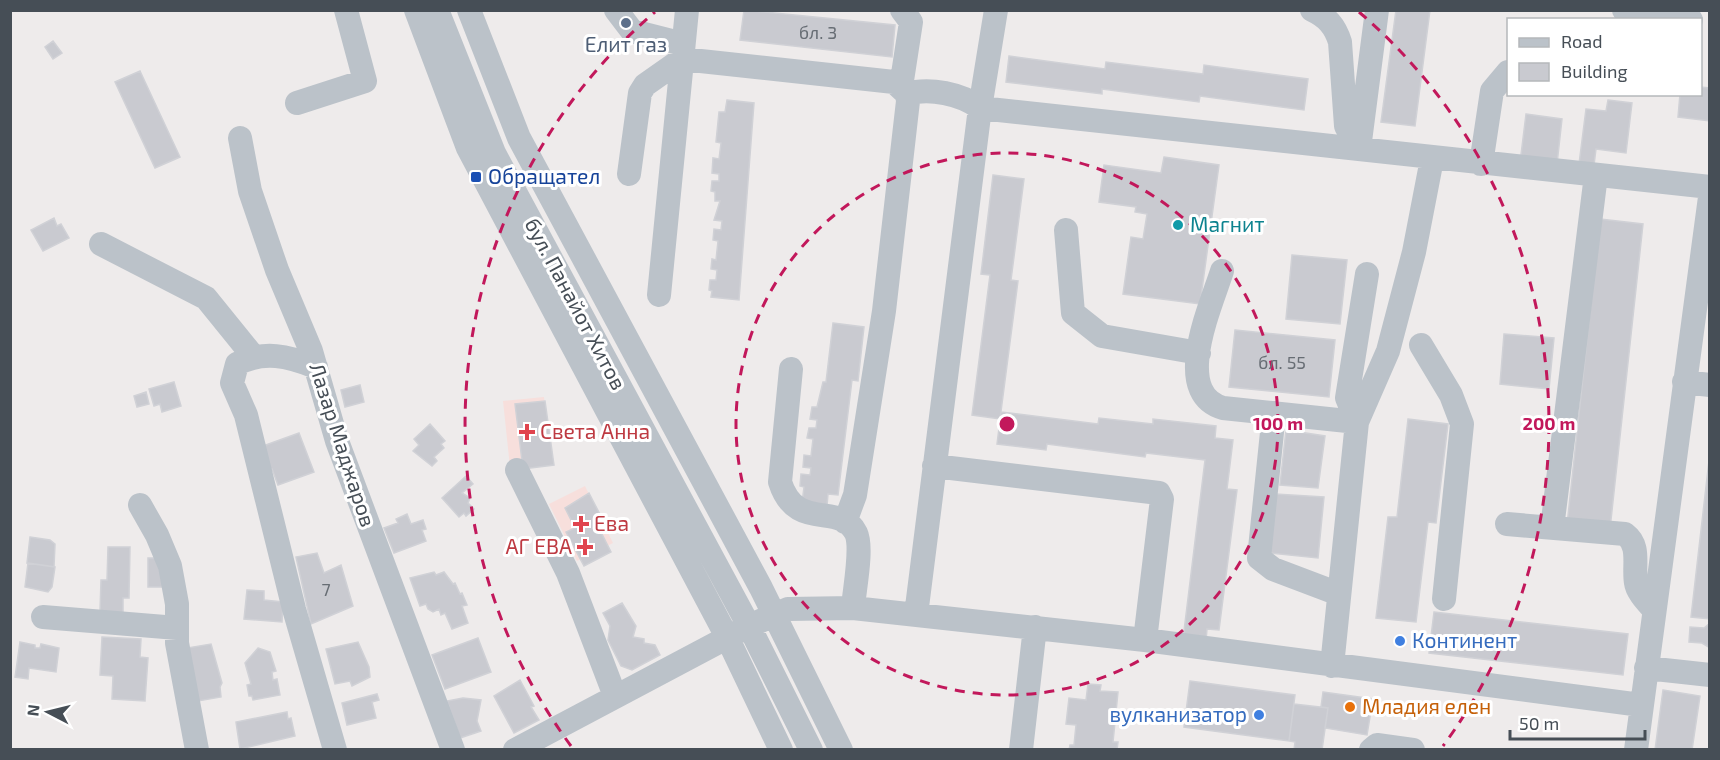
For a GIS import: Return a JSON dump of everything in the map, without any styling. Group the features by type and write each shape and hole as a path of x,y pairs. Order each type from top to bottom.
{"street":[{"path":"297,103 365,81 346,10"},
{"path":"416,10 468,148 727,637 782,750"},
{"name":"бул. Панайот Хитов","path":"436,10 494,153 749,626 811,750"},
{"name":"бул. Панайот Хитов","path":"469,10 519,138 774,614 841,750"},
{"path":"616,10 632,31 682,51 894,82 904,90 909,101 884,311 855,495 845,522"},
{"path":"659,295 687,10"},
{"path":"902,10 911,22 904,90"},
{"path":"916,615 980,108 996,10"},
{"path":"1312,10 1322,15 1337,31 1340,42 1346,126 1359,149"},
{"path":"1359,149 1377,10"},
{"path":"1633,14 1672,18"},
{"path":"629,174 640,93 645,85 682,51"},
{"path":"1481,164 1492,91 1507,74"},
{"path":"904,90 920,90 968,98 980,108 1432,159 1710,187"},
{"name":"Лазар Маджаров","path":"240,138 250,191 277,270 316,367 337,441 453,750"},
{"path":"1332,666 1357,422 1388,351 1414,252 1432,159"},
{"path":"1552,528 1596,176"},
{"path":"1636,750 1684,382 1705,269 1710,196"},
{"path":"1066,230 1073,313 1102,336 1199,353"},
{"path":"101,243 206,298 253,356"},
{"path":"1222,271 1199,353 1197,386 1206,400 1222,408 1357,422"},
{"path":"1357,422 1347,398 1367,274"},
{"path":"1421,345 1451,395 1462,424 1444,599"},
{"path":"316,367 288,356 253,356 237,364 232,383 246,415 294,609 335,750"},
{"path":"791,369 780,460 780,482 785,498 798,510 845,522 856,533 858,549 853,608"},
{"path":"1684,382 1710,385"},
{"path":"1274,413 1259,558 1273,569 1339,594"},
{"path":"934,466 1159,493 1162,499 1146,640"},
{"path":"517,470 568,573 615,696"},
{"path":"140,505 157,535 170,566 177,604 177,643 197,750"},
{"path":"1507,524 1625,534 1632,539 1635,546 1636,585 1654,610"},
{"path":"515,750 554,740 615,696 749,626 789,609 853,608 1035,627 1641,705"},
{"path":"43,617 177,628"},
{"path":"1021,750 1035,627"},
{"path":"1646,668 1710,675"},
{"path":"1371,750 1377,745 1413,750"}],"shaded area":[{"name":"Света Анна","path":"544,397 551,463 510,467 503,401"},
{"name":"Ева","path":"585,486 613,543 577,561 549,504"}],"building":[{"path":"744,10 895,25 892,57 740,40"},
{"path":"1396,10 1430,10 1415,126 1381,122"},
{"path":"53,41 62,53 53,59 45,47"},
{"path":"1009,56 1105,69 1106,62 1203,74 1204,65 1308,79 1304,110 1200,96 1199,102 1102,89 1102,94 1006,82"},
{"path":"140,71 180,157 155,168 115,82"},
{"path":"1702,87 1710,88 1710,121 1678,117 1680,96 1702,96"},
{"path":"727,100 754,103 739,300 711,297 712,291 709,290 710,280 716,280 717,270 711,269 712,259 716,260 718,241 713,240 714,229 721,230 722,221 714,220 720,201 715,201 715,192 711,191 712,181 719,181 719,174 712,173 713,158 719,159 721,143 716,142 719,112 725,112"},
{"path":"1608,100 1632,103 1626,153 1596,149 1594,165 1579,164 1586,109 1606,111"},
{"path":"1526,114 1562,119 1557,164 1521,155"},
{"name":"Магнит","path":"1164,157 1219,165 1200,304 1123,294 1131,237 1143,239 1147,214 1135,212 1136,207 1099,202 1104,165 1161,173"},
{"path":"993,175 1024,179 1011,280 1018,281 1000,419 972,415 990,275 981,274"},
{"path":"54,218 57,226 61,224 69,238 43,251 31,230"},
{"path":"1600,219 1643,224 1610,529 1567,525"},
{"path":"1292,255 1347,260 1340,324 1286,319"},
{"path":"833,323 864,327 858,381 852,380 838,495 828,494 827,506 802,503 804,487 800,486 801,474 810,475 811,468 803,467 804,455 811,456 813,439 807,438 809,428 816,428 817,420 810,419 812,407 817,407 823,382 826,382"},
{"path":"1235,330 1335,340 1329,397 1229,387"},
{"path":"1504,334 1554,338 1549,389 1500,384"},
{"path":"174,382 181,406 162,412 160,404 154,406 149,389"},
{"path":"360,385 364,402 345,407 341,390"},
{"path":"146,392 149,404 137,407 134,396"},
{"name":"Света Анна","path":"545,401 554,465 523,469 515,404"},
{"path":"1001,412 1098,424 1099,418 1153,424 1153,419 1216,426 1215,438 1233,440 1227,489 1237,490 1219,630 1207,629 1206,641 1183,639 1205,460 1146,453 1145,457 1047,444 1046,450 997,444"},
{"path":"1408,419 1448,424 1436,523 1428,522 1416,622 1376,618 1388,517 1397,517"},
{"path":"430,424 445,441 441,444 444,448 434,457 437,461 432,466 413,451 419,445 414,439"},
{"path":"1286,430 1325,436 1318,488 1280,485"},
{"path":"299,433 314,472 278,485 272,469 269,470 263,446"},
{"path":"1710,452 1710,619 1691,617"},
{"path":"466,476 473,484 462,493 470,498 468,503 474,509 466,516 464,513 459,517 442,498"},
{"name":"Ева","path":"589,493 606,526 601,532 611,552 584,566 566,532 575,528 565,508"},
{"path":"1275,494 1324,497 1318,558 1269,553"},
{"path":"407,514 411,524 423,520 426,529 422,530 426,541 394,553 384,528 398,523 396,519"},
{"path":"30,537 50,540 55,544 54,567 27,563"},
{"path":"108,547 130,547 129,598 123,598 123,619 100,612 101,580 107,580"},
{"path":"317,553 324,573 341,565 353,606 311,624 296,557"},
{"path":"148,558 163,558 163,587 148,587"},
{"path":"28,563 55,567 52,587 48,592 25,587"},
{"path":"434,572 436,575 444,572 453,584 455,583 460,594 462,593 467,605 462,606 468,623 452,629 445,613 441,615 439,609 433,612 426,604 420,606 410,578"},
{"path":"247,590 264,591 264,600 283,602 282,622 244,619"},
{"path":"622,603 636,626 633,637 644,639 644,643 655,645 660,655 632,670 621,666 608,640 610,626 603,613"},
{"path":"1434,612 1628,634 1623,675 1429,653"},
{"path":"1710,623 1710,648 1702,643 1689,642 1690,627 1704,628"},
{"path":"102,637 141,639 140,657 148,658 145,701 112,699 113,676 100,675"},
{"path":"478,638 491,672 445,689 432,655"},
{"path":"20,642 35,645 35,648 40,648 41,644 59,648 56,672 29,668 28,679 15,677"},
{"path":"358,642 369,667 370,677 352,686 350,681 335,684 326,649"},
{"path":"211,644 222,683 221,697 198,701 187,648"},
{"path":"258,648 270,652 276,671 272,672 273,680 277,679 280,695 253,700 252,696 249,696 247,685 251,684 245,663"},
{"path":"520,680 539,720 514,733 494,696"},
{"path":"1190,681 1295,695 1289,741 1184,727"},
{"path":"1088,684 1101,685 1100,691 1118,692 1113,742 1118,742 1117,750 1069,750 1070,745 1074,745 1076,725 1066,724 1069,698 1086,700"},
{"path":"1663,690 1700,696 1692,750 1655,750"},
{"path":"1323,692 1373,699 1367,735 1325,728 1328,708 1321,707"},
{"path":"377,694 379,700 372,702 376,718 347,725 342,703"},
{"path":"463,698 481,700 477,721 481,731 460,738 447,701"},
{"path":"1294,704 1328,708 1322,750 1294,750 1295,742 1289,741"},
{"path":"287,712 288,719 291,718 295,736 240,749 236,722"}],"place":[{"name":"Елит газ","path":"626,23"},
{"name":"Обращател","path":"476,177"},
{"name":"Магнит","path":"1178,225"},
{"name":"Света Анна","path":"527,432"},
{"name":"Ева","path":"581,524"},
{"name":"АГ ЕВА","path":"585,547"},
{"name":"Континент","path":"1400,641"},
{"name":"Младия елен","path":"1350,707"},
{"name":"вулканизатор","path":"1259,715"}]}
